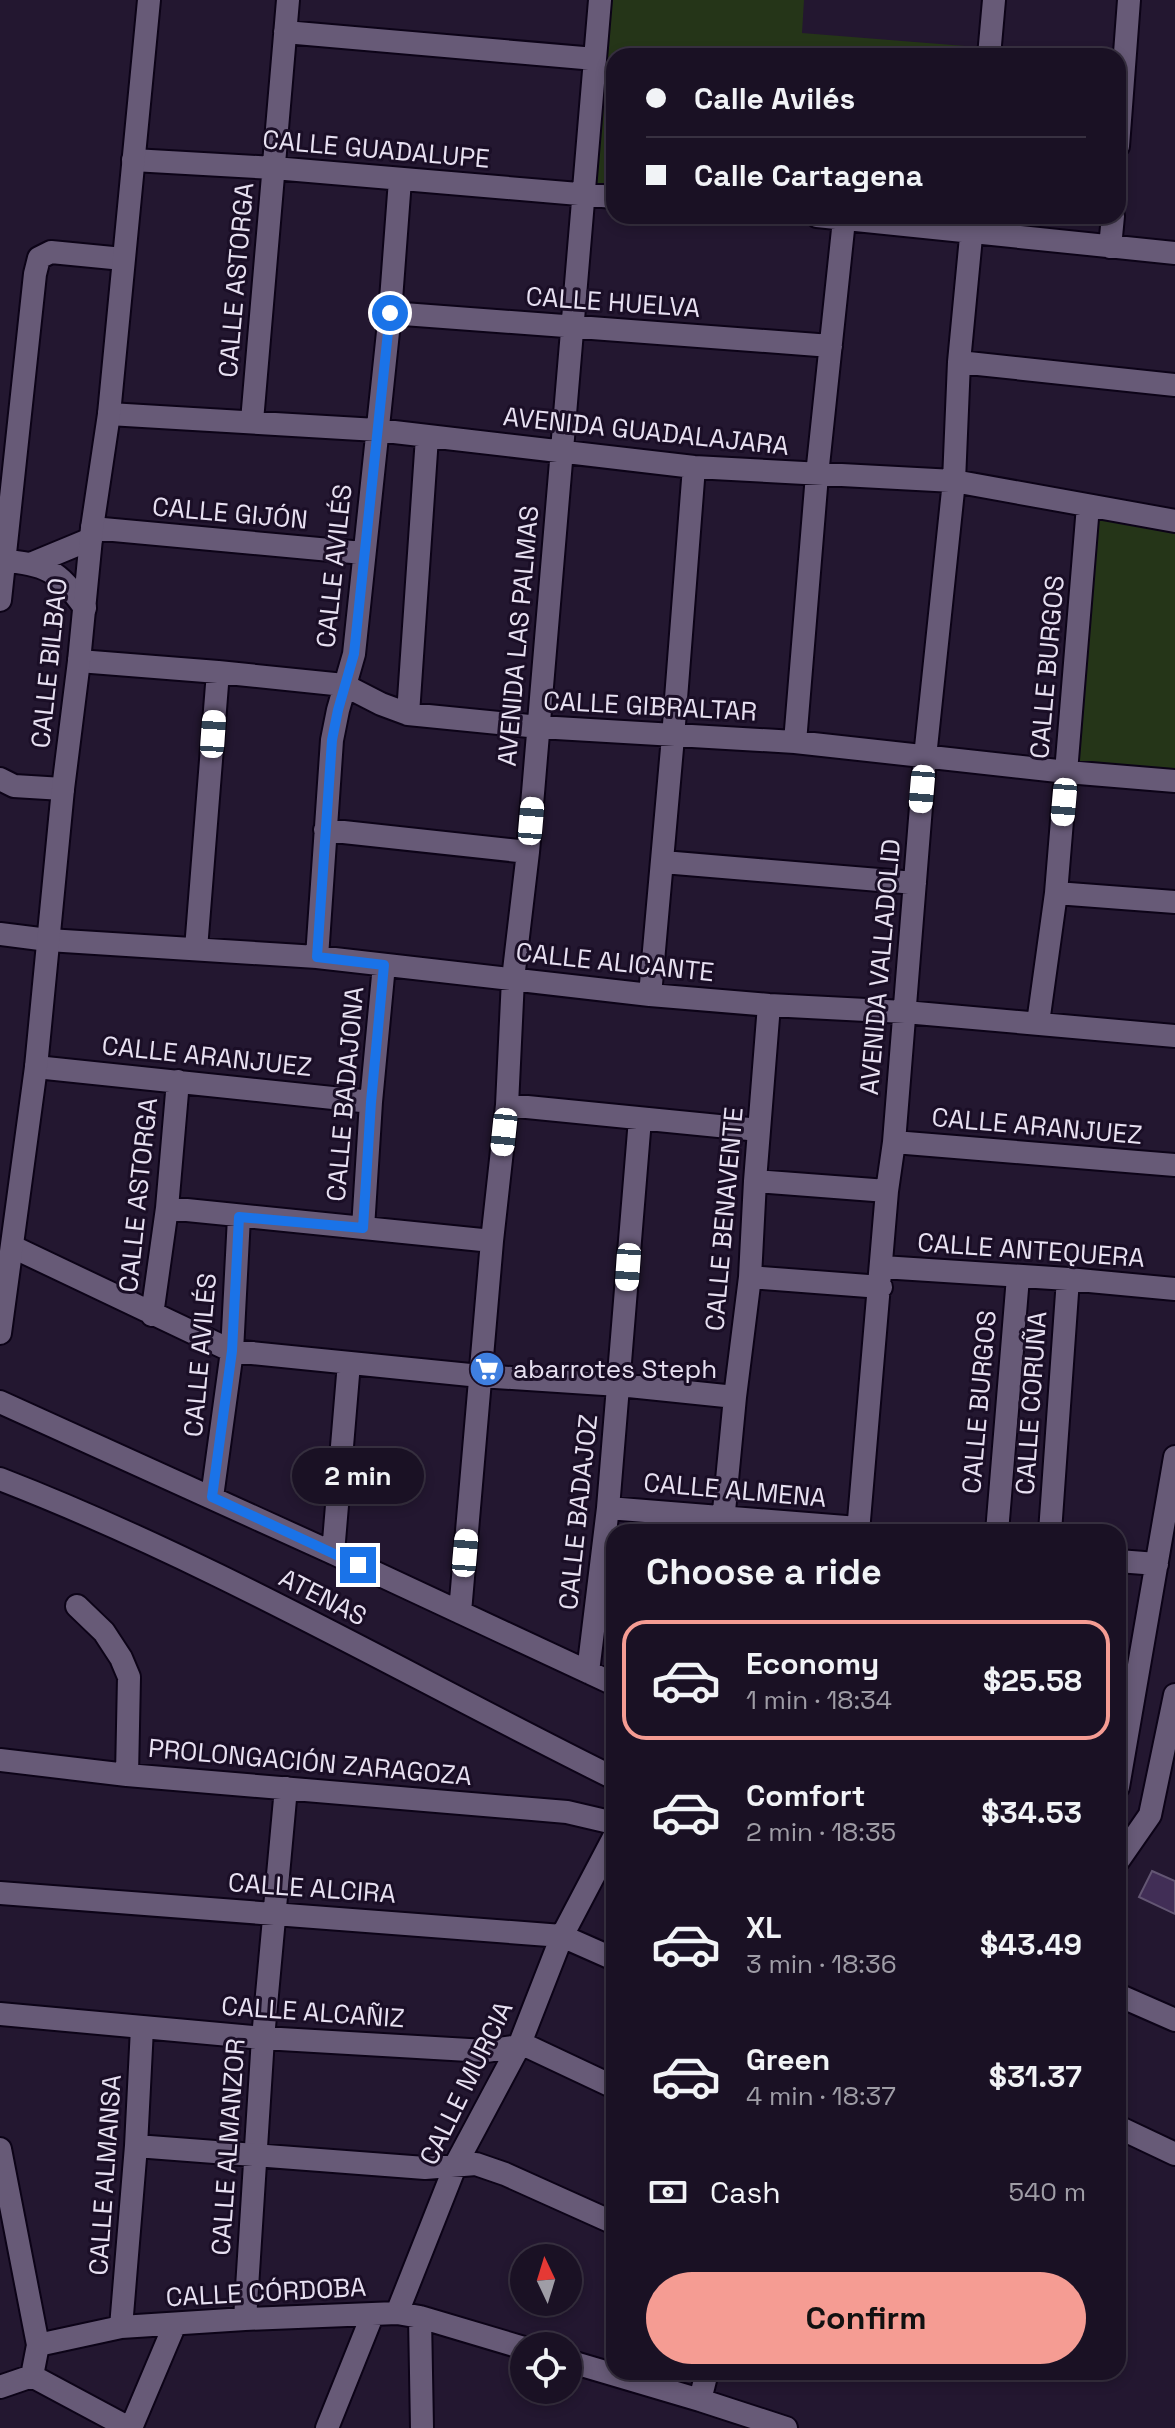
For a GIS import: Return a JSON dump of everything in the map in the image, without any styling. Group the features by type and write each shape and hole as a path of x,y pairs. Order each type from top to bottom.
{"street":[{"name":"CALLE BILBAO","path":"0,1333 36,1067 63,789 109,414 149,0"},
{"name":"CALLE ASTORGA","path":"252,421 288,0"},
{"name":"AVENIDA LAS PALMAS","path":"460,1612 507,1105 513,979 528,852 600,0"},
{"path":"990,48 994,0"},
{"path":"1125,48 1129,0"},
{"path":"285,32 595,59"},
{"name":"CALLE GUADALUPE","path":"133,160 274,168 606,196"},
{"name":"CALLE AVILÉS","path":"317,957 332,740 354,654 390,313 400,180"},
{"path":"795,742 817,475 844,224"},
{"path":"946,224 1175,253"},
{"path":"1110,247 1112,224"},
{"name":"AVENIDA VALLADOLID","path":"859,1524 925,757 954,481 959,362 972,225"},
{"path":"0,600 2,560 39,258 51,252 123,259"},
{"name":"CALLE HUELVA","path":"390,313 831,346"},
{"path":"959,362 1175,385"},
{"name":"AVENIDA GUADALAJARA","path":"109,414 377,430 694,467 954,481 1175,521"},
{"path":"408,714 427,437"},
{"path":"650,995 694,467"},
{"name":"CALLE BURGOS","path":"1038,1023 1056,893 1088,506"},
{"path":"33,563 92,534"},
{"name":"CALLE GIJÓN","path":"92,534 363,553"},
{"path":"2,560 33,563 55,574 68,584 85,608"},
{"name":"CALLE GIBRALTAR","path":"79,661 344,685 408,714 673,737 795,742 1175,781"},
{"path":"196,949 218,672"},
{"path":"0,779 14,786 63,789"},
{"path":"325,830 528,852"},
{"path":"663,862 915,883"},
{"path":"1056,893 1175,902"},
{"name":"CALLE ALICANTE","path":"0,934 48,940 317,957 650,995 905,1012 1175,1036"},
{"name":"CALLE BADAJONA","path":"363,1228 384,965"},
{"name":"CALLE BENAVENTE","path":"723,1524 750,1277 769,1005"},
{"name":"CALLE ARANJUEZ","path":"36,1067 371,1102"},
{"name":"CALLE ASTORGA","path":"152,1315 167,1208 178,1081"},
{"path":"507,1105 759,1130"},
{"name":"CALLE BADAJOZ","path":"606,1524 640,1119"},
{"name":"CALLE ARANJUEZ","path":"894,1142 1175,1165"},
{"path":"755,1181 887,1191"},
{"path":"167,1208 492,1241"},
{"name":"CALLE AVILÉS","path":"212,1497 232,1351 239,1217"},
{"path":"13,1247 232,1351 735,1397"},
{"name":"CALLE ANTEQUERA","path":"750,1277 1018,1277 1175,1289"},
{"name":"CALLE BURGOS","path":"998,1524 1018,1277"},
{"name":"CALLE CORUÑA","path":"1051,1524 1068,1279"},
{"path":"333,1553 349,1363"},
{"path":"0,1402 606,1680"},
{"path":"1126,1705 1128,1684 1157,1564 1175,1457"},
{"name":"ATENAS","path":"0,1479 104,1523 257,1595 606,1774"},
{"name":"CALLE ALMENA","path":"608,1508 723,1524"},
{"name":"CALLE BADAJOZ","path":"588,1672 606,1524"},
{"path":"1126,1562 1157,1564"},
{"path":"77,1606 104,1632 129,1677 127,1775"},
{"path":"1126,1850 1150,1815 1175,1695"},
{"name":"PROLONGACIÓN ZARAGOZA","path":"0,1760 127,1775 567,1812 606,1821"},
{"name":"CALLE ALMANZOR","path":"245,2319 263,2038 286,1788"},
{"name":"CALLE MURCIA","path":"397,2313 456,2164 519,2046 562,1936 606,1852"},
{"name":"CALLE ALCIRA","path":"0,1893 562,1936 606,1955"},
{"path":"1126,1999 1175,2020"},
{"name":"CALLE ALCAÑIZ","path":"0,2014 263,2038 486,2051 519,2046 542,2052 606,2083"},
{"name":"CALLE ALMANSA","path":"121,2327 142,2028"},
{"path":"1126,2131 1175,2154"},
{"path":"136,2146 425,2168 476,2164 606,2219"},
{"path":"0,2149 38,2345 32,2376"},
{"name":"CALLE CÓRDOBA","path":"38,2345 121,2327 397,2313 510,2344"},
{"path":"327,2428 372,2316"},
{"path":"420,2317 422,2428"},
{"path":"0,2387 32,2376 130,2428 175,2324"},
{"path":"582,2365 606,2372"},
{"path":"632,2380 779,2427"},
{"path":"700,2400 705,2380"}],"green space":[{"path":"601,0 804,0 802,33 990,48 606,48 606,197 585,195"},
{"path":"1088,506 1175,521 1175,781 1067,772"}],"building":[{"path":"1152,1871 1175,1881 1175,1914 1139,1897"}],"place":[{"name":"abarrotes Steph","path":"487,1369"}],"route":[{"path":"358,1565 212,1497 232,1351 239,1217 363,1228 384,965 317,957 332,740 354,654 390,313"}]}
